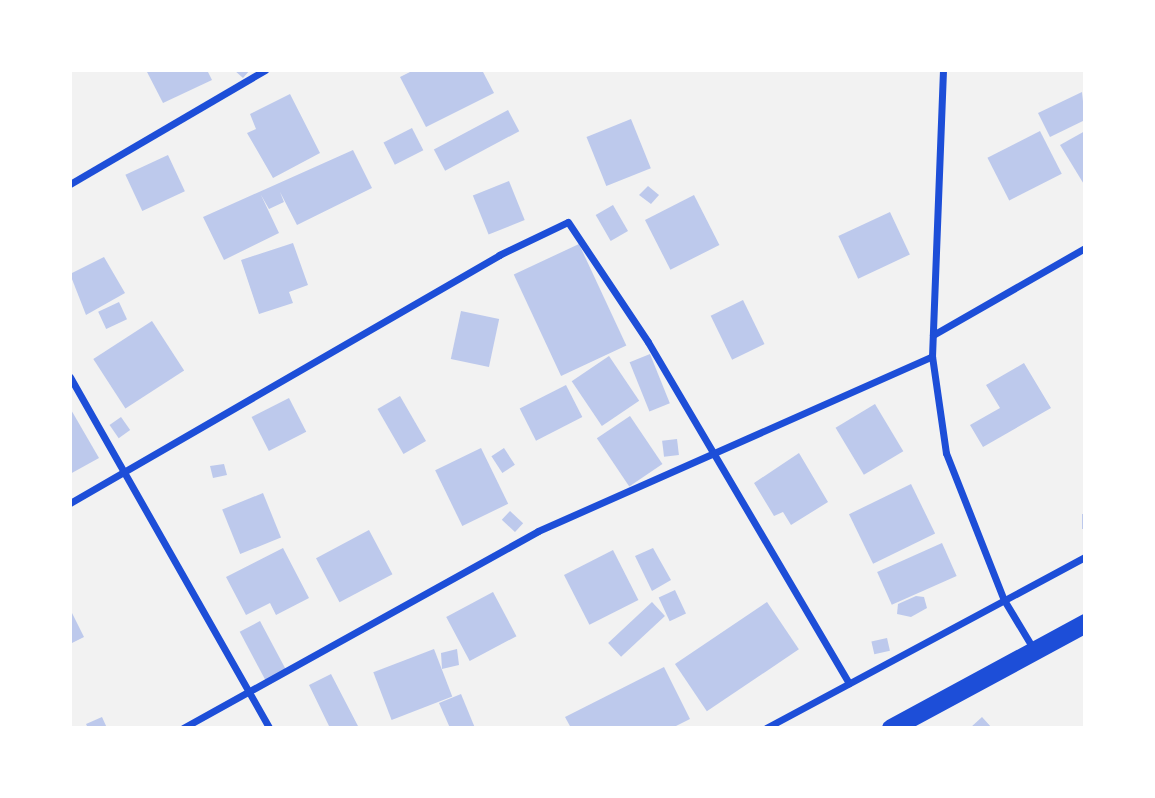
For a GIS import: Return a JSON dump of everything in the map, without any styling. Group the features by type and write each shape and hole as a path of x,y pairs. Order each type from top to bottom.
{"highway":[{"path":"891,728 1085,623"}],"street":[{"path":"70,184 265,70"},
{"path":"943,70 932,356 946,453 1004,600 1034,650"},
{"path":"70,503 127,475 499,255 568,222 712,452 849,683"},
{"path":"933,335 1085,248"},
{"path":"183,728 250,695 538,531 932,356"},
{"path":"70,377 269,728"},
{"path":"766,728 1085,557"}],"building":[{"path":"146,70 207,70 212,80 163,103"},
{"path":"234,70 250,70 243,78"},
{"path":"414,70 482,70 494,93 426,127 400,77"},
{"path":"1082,92 1085,120 1050,137 1038,113"},
{"path":"290,94 320,153 273,178 247,133 256,129 250,114"},
{"path":"508,110 519,131 445,171 434,149"},
{"path":"631,119 651,168 606,186 586,137"},
{"path":"412,128 423,150 395,165 383,143"},
{"path":"1040,131 1062,174 1009,201 987,158"},
{"path":"1085,131 1085,186 1060,145"},
{"path":"353,150 372,188 297,225 280,192 284,202 269,209 261,195 279,233 224,260 203,217"},
{"path":"168,155 185,191 142,211 125,175"},
{"path":"509,181 525,220 489,235 473,196"},
{"path":"648,186 659,195 651,204 639,195"},
{"path":"694,195 719,245 670,270 645,220"},
{"path":"613,205 628,231 611,241 596,215"},
{"path":"890,212 910,255 858,279 838,236"},
{"path":"293,243 308,285 289,292 293,303 259,314 241,260"},
{"path":"579,244 626,346 561,376 514,274"},
{"path":"104,257 125,293 86,315 70,274"},
{"path":"743,300 764,344 732,360 711,316"},
{"path":"119,302 127,319 106,329 98,312"},
{"path":"461,311 499,319 489,367 451,359"},
{"path":"152,321 184,370 125,409 93,359"},
{"path":"650,354 670,403 649,411 630,362"},
{"path":"609,356 639,401 602,426 572,381"},
{"path":"1024,363 1051,408 983,447 970,425 1000,408 986,385"},
{"path":"566,385 582,417 536,441 520,409"},
{"path":"400,396 426,441 403,454 377,409"},
{"path":"289,398 306,432 269,451 252,417"},
{"path":"875,404 903,451 864,475 836,428"},
{"path":"70,408 99,458 70,474"},
{"path":"630,416 662,464 629,486 597,438"},
{"path":"121,417 130,430 119,438 110,425"},
{"path":"677,439 679,455 664,457 662,441"},
{"path":"481,448 508,504 462,526 435,470"},
{"path":"504,448 515,465 502,473 491,456"},
{"path":"799,453 828,502 791,525 783,512 774,516 754,483"},
{"path":"224,464 227,475 213,478 210,466"},
{"path":"911,484 935,533 873,564 849,514"},
{"path":"263,493 281,538 240,554 222,509"},
{"path":"510,511 523,523 515,532 502,520"},
{"path":"1082,514 1085,514 1085,529 1082,529"},
{"path":"369,530 392,574 339,602 316,558"},
{"path":"942,543 957,576 892,605 877,572"},
{"path":"283,548 309,598 276,615 270,603 246,615 226,577"},
{"path":"653,548 671,580 652,591 635,556"},
{"path":"613,550 638,600 589,625 564,575"},
{"path":"675,590 686,614 670,621 659,598"},
{"path":"493,592 516,636 470,661 446,617"},
{"path":"916,596 924,597 927,608 911,617 897,614 898,604"},
{"path":"652,602 665,616 621,657 608,643"},
{"path":"767,602 799,649 707,711 675,664"},
{"path":"70,609 84,637 70,644"},
{"path":"260,621 286,670 266,680 240,632"},
{"path":"887,638 890,651 874,654 871,642"},
{"path":"434,649 452,697 392,720 373,672"},
{"path":"457,649 459,665 442,669 441,653"},
{"path":"664,667 690,719 672,728 571,728 565,717"},
{"path":"331,674 359,728 324,728 329,726 309,685"},
{"path":"461,694 475,728 450,728 439,703"},
{"path":"102,717 107,728 88,728 86,724"},
{"path":"982,717 992,728 970,728"}]}
